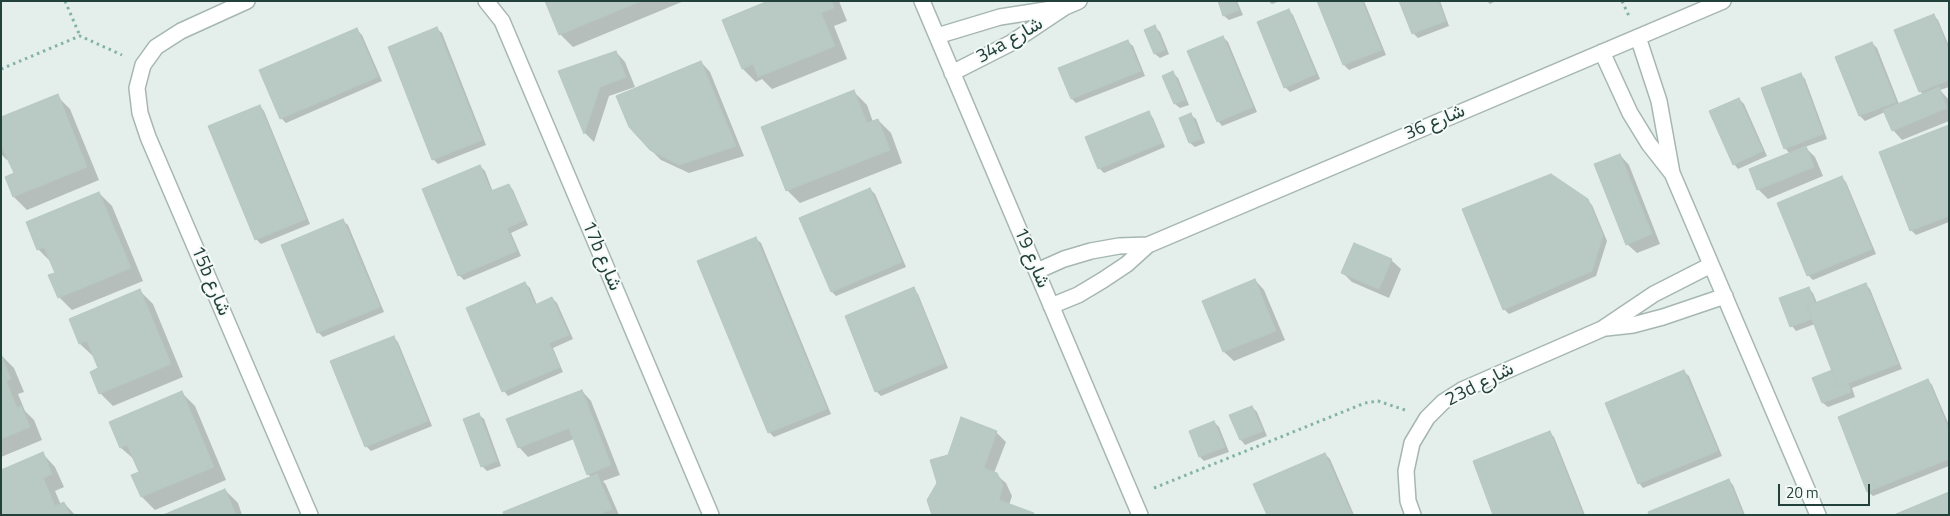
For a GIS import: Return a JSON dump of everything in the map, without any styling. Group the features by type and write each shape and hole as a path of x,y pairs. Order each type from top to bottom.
{"street":[{"name":"15b شارع","path":"247,1 181,31 156,46 143,65 137,88 140,113 148,137 310,515"},
{"name":"17b شارع","path":"486,1 502,21 711,515"},
{"path":"498,1 502,21"},
{"name":"شارع 19","path":"922,1 1140,515"},
{"name":"شارع 36","path":"1051,306 1078,295 1103,280 1127,264 1148,245 1723,1"},
{"name":"34a شارع","path":"937,36 1000,17 1072,4"},
{"name":"34a شارع","path":"952,73 1011,43 1072,4"},
{"path":"1638,37 1659,101 1672,173 1818,515"},
{"path":"1602,52 1630,113 1649,144 1672,173"},
{"name":"شارع 36","path":"1037,271 1064,259 1091,251 1119,246 1148,245"},
{"name":"23d شارع","path":"1413,515 1408,501 1406,471 1412,443 1427,418 1443,402 1462,390 1602,329 1654,294 1711,265"},
{"name":"23d شارع","path":"1602,329 1663,317 1725,296"}],"path":[{"path":"65,1 80,36 143,65"},
{"path":"1,69 80,36"},
{"path":"1132,497 1365,403 1378,401 1427,418"}],"building":[{"path":"545,1 641,1 559,35"},
{"path":"768,1 832,1 834,8 821,13 835,46 758,77 753,64 742,69 722,20"},
{"path":"1218,1 1235,1 1239,10 1223,16"},
{"path":"1317,1 1362,1 1382,50 1343,65"},
{"path":"1399,1 1438,1 1446,21 1412,34"},
{"path":"1289,9 1316,74 1284,88 1257,22"},
{"path":"1934,14 1949,51 1949,80 1919,92 1894,30"},
{"path":"1155,25 1165,50 1154,54 1144,30"},
{"path":"437,27 482,140 432,160 388,47"},
{"path":"357,28 378,77 280,119 259,70"},
{"path":"1223,36 1253,107 1217,122 1187,51"},
{"path":"1128,40 1141,71 1071,99 1058,68"},
{"path":"1872,42 1896,102 1859,116 1835,57"},
{"path":"616,51 626,77 600,87 584,134 558,71"},
{"path":"701,61 736,146 679,165 650,150 629,127 616,96"},
{"path":"1173,71 1185,100 1174,104 1162,76"},
{"path":"1801,73 1823,134 1784,149 1761,88"},
{"path":"1939,87 1947,108 1892,131 1883,110"},
{"path":"854,90 867,123 878,119 890,150 786,191 761,127"},
{"path":"58,94 87,167 13,197 5,177 14,173 1,145 1,117"},
{"path":"1739,98 1763,151 1733,165 1709,111"},
{"path":"260,105 306,219 255,240 208,126"},
{"path":"1149,111 1162,143 1098,169 1085,137"},
{"path":"1191,113 1201,139 1189,143 1179,118"},
{"path":"1949,125 1949,216 1910,231 1879,152"},
{"path":"1806,146 1814,167 1757,190 1749,169"},
{"path":"1620,154 1652,234 1626,245 1594,164"},
{"path":"480,165 491,191 509,184 525,220 507,228 517,251 458,276 422,189"},
{"path":"1551,174 1588,199 1603,235 1592,271 1503,310 1462,209"},
{"path":"1842,176 1872,249 1807,276 1777,203"},
{"path":"870,188 902,262 831,292 799,218"},
{"path":"99,192 131,268 58,298 48,275 55,273 44,247 37,250 26,222"},
{"path":"343,219 380,307 317,333 281,245"},
{"path":"756,237 827,409 768,433 697,261"},
{"path":"1354,243 1392,259 1379,289 1341,273"},
{"path":"1255,279 1276,331 1223,352 1202,301"},
{"path":"525,282 535,305 552,297 569,335 549,343 560,367 502,392 466,308"},
{"path":"1866,283 1898,364 1838,387 1807,306"},
{"path":"914,287 944,363 875,392 845,316"},
{"path":"1809,287 1815,303 1807,306 1812,319 1790,327 1779,298"},
{"path":"140,289 171,364 99,394 90,372 98,368 87,341 79,344 69,319"},
{"path":"394,336 428,421 365,447 330,361"},
{"path":"1,354 11,379 6,381 17,408 21,406 30,427 1,439"},
{"path":"1684,370 1718,451 1638,484 1605,403"},
{"path":"1832,370 1838,387 1848,383 1851,392 1822,403 1812,378"},
{"path":"1928,379 1949,430 1949,459 1867,492 1838,417"},
{"path":"582,390 611,465 587,475 569,428 518,448 506,419"},
{"path":"182,391 214,467 141,497 131,475 139,472 127,445 120,448 109,422"},
{"path":"1252,406 1263,431 1240,440 1229,415"},
{"path":"479,413 497,461 481,467 463,419"},
{"path":"961,417 997,431 984,468 997,473 1003,485 999,500 1034,513 1033,515 932,515 927,500 937,483 930,460 948,455"},
{"path":"1214,421 1225,447 1199,457 1189,431"},
{"path":"1550,431 1583,515 1493,515 1473,461"},
{"path":"43,452 52,474 43,478 55,506 64,502 70,515 1,515 1,470"},
{"path":"1325,453 1352,515 1267,515 1253,484"},
{"path":"597,474 612,509 598,515 504,515 503,512"},
{"path":"1729,479 1743,515 1649,515 1648,512"},
{"path":"225,489 236,515 163,515"},
{"path":"1949,492 1949,515 1896,515 1896,514"}]}
